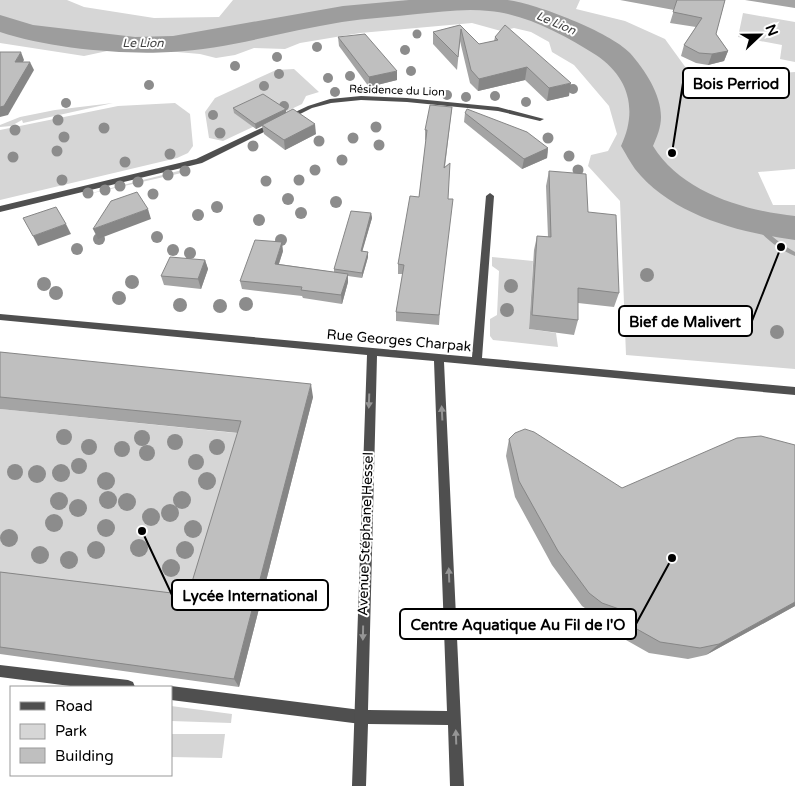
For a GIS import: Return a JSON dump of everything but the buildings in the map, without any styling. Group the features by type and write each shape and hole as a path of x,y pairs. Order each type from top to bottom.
{"street":[{"name":"Résidence du Lion","path":"0,209 199,161 310,107 330,101 361,98 407,100 498,109 540,119"},
{"path":"477,361 490,196"},
{"name":"Rue Georges Charpak","path":"0,316 795,391"},
{"name":"Avenue Stéphane Hessel","path":"359,786 372,352"},
{"path":"439,358 457,786"},
{"path":"0,671 120,686"},
{"path":"172,693 361,716 455,718"}],"green space":[{"path":"0,0 67,0 84,7 154,18 219,17 233,0 580,0 576,9 625,21 665,39 694,79 795,72 795,169 758,172 773,205 795,205 795,369 626,355 620,201 588,166 591,155 608,151 617,134 609,106 574,65 552,52 549,42 531,32 514,28 501,31 472,23 360,33 300,43 285,49 254,48 235,55 216,58 200,54 177,52 112,50 84,56 0,43"},
{"path":"743,13 795,22 795,62 780,59 782,45 738,37"},
{"path":"294,69 319,92 306,96 302,104 223,141 209,138 205,112 215,98 276,70"},
{"path":"113,103 23,123 22,120 11,126 0,127 0,125 20,117 55,110"},
{"path":"175,103 190,114 193,146 188,153 177,158 0,200 0,130 118,106"},
{"path":"188,170 186,172 84,195"},
{"path":"492,257 533,261 529,329 556,333 558,347 493,340 490,336 490,319 497,315 499,271 492,266"},
{"path":"0,409 245,434 194,605 0,581"},
{"path":"172,706 232,714 231,723 172,721"},
{"path":"172,734 225,734 222,758 172,757"}],"waterway":[{"name":"Le Lion","path":"0,23 30,33 135,45 199,41 343,14 446,4 489,3 534,14 579,33 619,58 641,90 646,116 644,130 637,146 647,163 663,178 683,192 729,214 775,226 795,228"},
{"path":"755,222 773,241 795,254"}],"place":[{"name":"Bois Perriod","path":"672,153"},
{"name":"Bief de Malivert","path":"781,247"},
{"name":"Lycée International","path":"142,531"},
{"name":"Centre Aquatique Au Fil de l'O","path":"672,558"}]}
